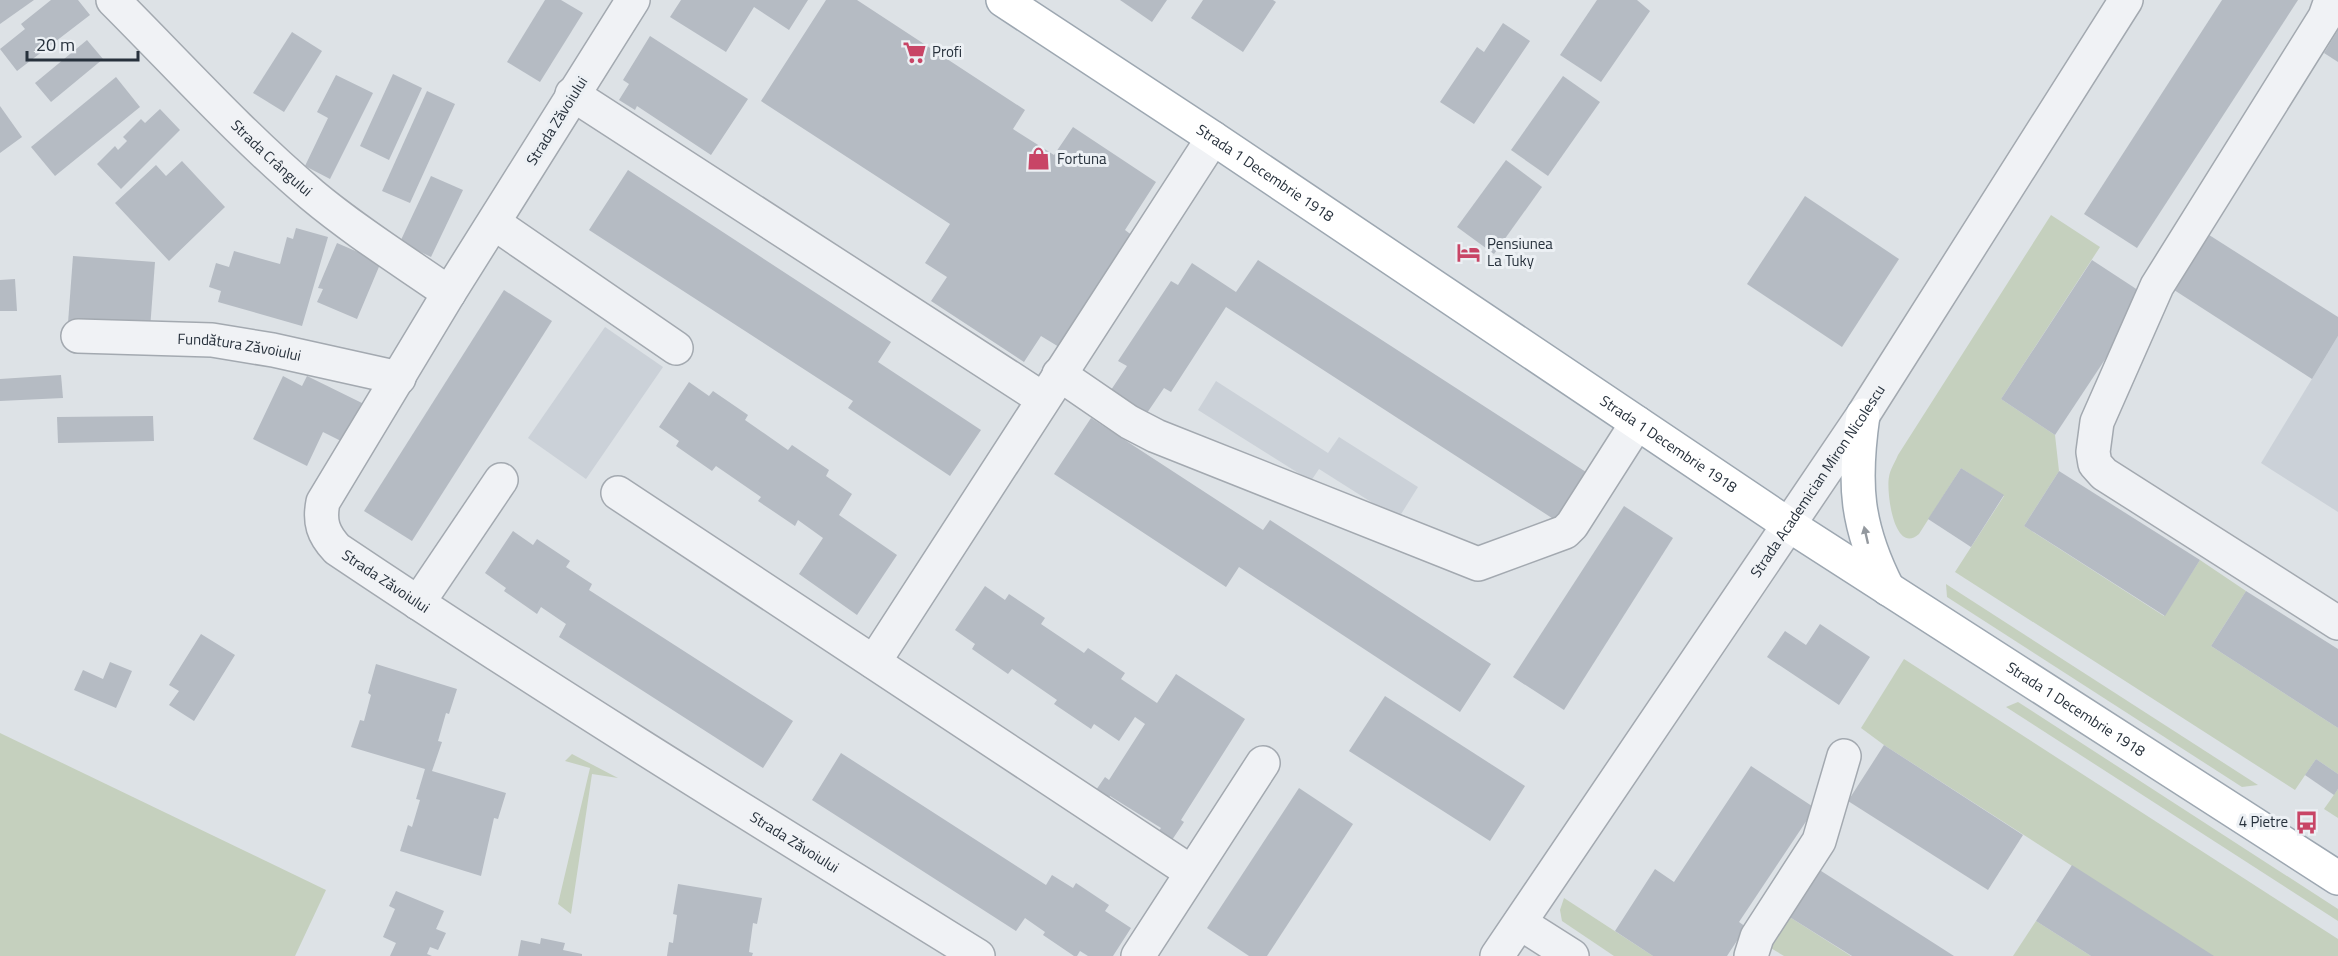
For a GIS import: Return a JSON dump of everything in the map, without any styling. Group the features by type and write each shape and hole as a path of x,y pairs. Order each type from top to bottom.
{"main road":[{"name":"Strada 1 Decembrie 1918","path":"1003,0 1213,138 1789,525 2338,878"},
{"path":"1863,415 1858,450 1858,491 1872,556 1888,589"}],"street":[{"name":"Strada Crângului","path":"113,0 269,157 312,195 351,226 449,293"},
{"name":"Strada Zăvoiului","path":"633,0 449,293 323,502 321,520 327,538 337,549 645,750 978,956"},
{"name":"Strada Academician Miron Nicolescu","path":"1497,956 1863,415 2126,0"},
{"path":"2331,0 2325,17 2157,286 2097,422 2093,452 2095,464 2104,474 2338,623"},
{"path":"572,94 1051,386 1156,436 1472,564 1484,563 1565,532 1572,525 1637,423"},
{"path":"874,662 1213,138"},
{"path":"494,223 676,348"},
{"name":"Fundătura Zăvoiului","path":"78,336 212,340 273,350 399,378"},
{"path":"418,603 501,480"},
{"path":"618,493 1191,872"},
{"path":"1751,956 1757,937 1819,841 1844,756"},
{"path":"1138,956 1263,763"},
{"path":"1521,923 1572,956"}],"shaded area":[{"path":"605,327 663,367 586,479 528,438"},
{"path":"2338,336 2338,512 2261,463"},
{"path":"1216,381 1328,453 1339,437 1418,487 1398,519 1319,469 1311,481 1198,410"}],"green space":[{"path":"2051,215 2100,247 2001,399 2055,435 2059,471 2024,526 2164,616 2200,560 2246,591 2211,646 2338,728 2338,774 2316,759 2295,790 1955,572 2004,496 1961,468 1919,534 1910,538 1903,536 1898,529 1891,507 1888,484 1890,472 1898,455"},
{"path":"1946,584 2258,785 2242,787 1947,597"},
{"path":"1904,659 2338,939 2338,956 2212,956 1884,745 1861,728"},
{"path":"2018,702 2338,909 2338,921 2006,707"},
{"path":"0,733 326,890 295,956 0,956"},
{"path":"572,754 618,778 592,774 571,914 558,904 590,768 565,761"},
{"path":"2338,789 2338,818 2324,809"},
{"path":"1564,898 1653,956 1614,956 1562,921 1560,910"},
{"path":"1788,916 1851,956 1784,956 1769,947"},
{"path":"2036,921 2091,956 2013,956"}],"building":[{"path":"0,0 34,0 0,24"},
{"path":"51,0 78,0 90,15 17,71 0,49 25,29 21,24"},
{"path":"545,0 561,0 583,13 540,82 507,62"},
{"path":"681,0 808,0 789,30 754,7 726,52 670,17"},
{"path":"826,0 857,0 1025,110 1013,129 1054,155 1073,127 1156,182 1125,230 1133,236 1059,347 1041,336 1024,362 931,301 947,277 925,263 950,224 761,101"},
{"path":"1120,0 1167,0 1152,22"},
{"path":"1203,0 1273,0 1276,2 1243,52 1191,18"},
{"path":"1597,0 1637,0 1650,11 1601,82 1560,55"},
{"path":"2222,0 2298,0 2137,248 2084,214"},
{"path":"1503,23 1530,41 1474,124 1440,102 1477,47 1484,52"},
{"path":"2338,30 2338,62 2324,53"},
{"path":"292,32 322,51 284,112 253,93"},
{"path":"650,36 748,99 711,155 637,106 635,110 619,100 629,84 623,80"},
{"path":"87,40 103,59 51,102 35,83"},
{"path":"393,74 422,88 389,160 360,146"},
{"path":"336,75 373,93 330,179 305,166 328,118 317,112"},
{"path":"1563,76 1600,102 1548,176 1511,150"},
{"path":"116,77 140,107 55,176 31,147"},
{"path":"427,91 455,104 410,203 382,191"},
{"path":"0,106 22,137 0,153"},
{"path":"160,109 180,130 121,189 97,164 115,146 118,150 127,141 123,137 141,119 145,123"},
{"path":"1506,160 1542,187 1494,254 1457,227"},
{"path":"182,161 225,207 169,261 115,203 156,165 166,176"},
{"path":"628,170 891,342 878,362 981,430 950,476 848,408 853,401 589,230"},
{"path":"431,176 463,190 431,257 400,242"},
{"path":"1805,196 1899,259 1842,347 1747,284"},
{"path":"296,228 328,237 302,326 218,302 221,291 209,287 216,263 229,267 234,251 280,264 287,237 293,239"},
{"path":"2206,233 2338,317 2338,336 2312,379 2171,288"},
{"path":"337,243 381,262 357,319 317,302 323,289 318,288"},
{"path":"73,256 155,262 150,329 68,323"},
{"path":"1258,260 1586,472 1555,520 1226,307 1171,392 1164,388 1147,413 1111,390 1127,366 1118,361 1171,281 1178,285 1192,263 1236,292"},
{"path":"2092,260 2147,296 2055,435 2001,399"},
{"path":"15,279 17,311 0,311 0,280"},
{"path":"504,290 552,321 412,541 364,511"},
{"path":"61,375 63,398 0,401 0,379"},
{"path":"283,376 302,386 307,376 364,404 345,443 323,432 307,466 253,439"},
{"path":"689,382 709,396 713,391 748,415 745,420 788,450 792,445 829,470 826,476 852,494 839,515 897,555 857,615 799,574 823,538 798,520 795,526 758,501 761,497 716,466 712,471 676,446 679,441 659,427"},
{"path":"153,416 154,441 58,443 57,417"},
{"path":"1091,418 1263,530 1270,520 1491,664 1460,712 1239,567 1226,587 1054,474"},
{"path":"1961,468 2004,495 1971,547 1928,519"},
{"path":"2059,471 2200,560 2165,616 2024,526"},
{"path":"1624,506 1673,538 1564,710 1513,677"},
{"path":"513,531 533,545 537,539 570,561 566,567 592,584 589,590 793,721 763,768 559,637 566,624 541,607 537,614 504,591 506,588 485,573"},
{"path":"985,586 1005,600 1009,594 1045,618 1041,624 1084,653 1088,648 1125,673 1121,679 1157,703 1176,674 1245,719 1181,820 1184,822 1172,840 1159,831 1161,828 1110,796 1109,798 1096,790 1105,777 1109,780 1145,724 1135,717 1119,741 1094,724 1091,729 1054,704 1057,700 1012,669 1008,674 972,649 975,644 955,630"},
{"path":"2246,591 2338,649 2338,728 2211,646"},
{"path":"1820,624 1870,657 1839,705 1767,657 1785,631 1806,645"},
{"path":"201,634 235,655 194,721 169,705 179,691 169,685"},
{"path":"110,662 132,671 116,708 74,690 83,670 103,679"},
{"path":"376,664 457,689 449,714 446,713 438,741 442,742 432,771 506,793 498,819 494,818 481,876 400,851 408,825 412,827 420,800 416,799 425,769 351,747 360,720 364,721 371,695 368,693"},
{"path":"1385,696 1525,786 1490,841 1349,751"},
{"path":"1884,745 2023,835 1988,890 1848,801"},
{"path":"841,753 1046,885 1052,875 1073,888 1076,883 1109,905 1105,911 1131,928 1113,956 1088,956 1080,951 1077,956 1074,956 1043,935 1045,932 1025,918 1016,931 812,800"},
{"path":"2316,759 2338,774 2338,789 2334,795 2305,775"},
{"path":"1751,766 1815,808 1739,922 1746,927 1727,956 1653,956 1615,931 1655,869 1674,882"},
{"path":"1299,788 1353,824 1267,956 1249,956 1207,928"},
{"path":"2072,865 2214,956 2091,956 2036,921"},
{"path":"1818,869 1954,956 1852,956 1788,916"},
{"path":"678,884 762,898 757,924 753,923 749,952 753,953 752,956 667,956 669,942 673,943 677,915 673,914"},
{"path":"396,891 444,911 436,929 446,933 438,950 430,947 427,954 432,956 390,956 396,943 383,937 395,909 389,906"},
{"path":"541,938 565,943 563,950 582,954 582,956 518,956 521,940 540,944"}],"place":[{"name":"Profi","path":"914,52"},
{"name":"Fortuna","path":"1039,159"},
{"name":"Pensiunea La Tuky","path":"1469,253"},
{"name":"4 Pietre","path":"2306,822"}]}
